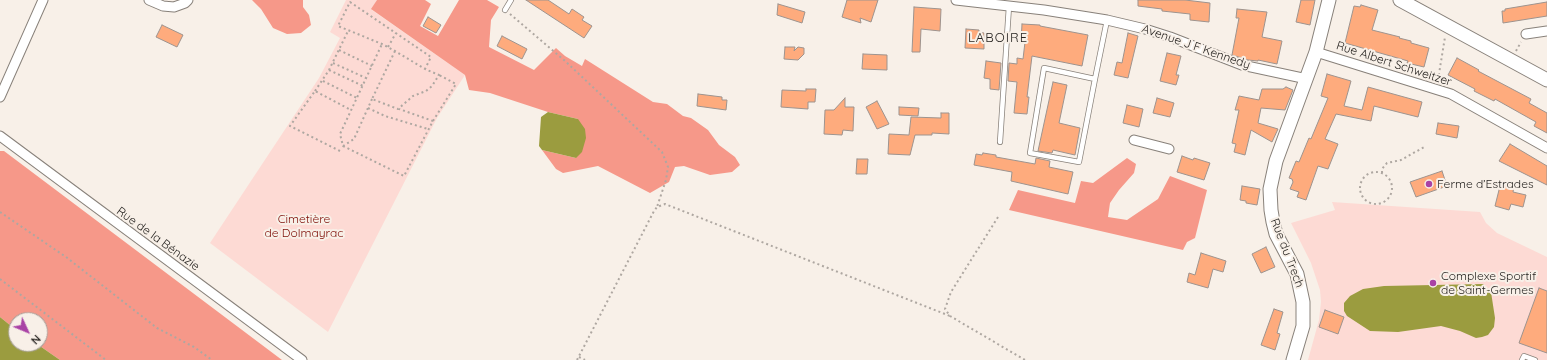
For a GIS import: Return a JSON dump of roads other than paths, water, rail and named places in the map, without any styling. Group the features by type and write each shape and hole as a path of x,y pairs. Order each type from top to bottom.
{"street":[{"path":"0,97 43,0"},
{"path":"149,0 163,6 174,7 185,3 188,0"},
{"name":"Avenue J F Kennedy","path":"956,0 1079,15 1107,20 1146,29 1242,65 1307,79"},
{"path":"1307,79 1316,52 1329,0"},
{"path":"1400,0 1547,80"},
{"path":"1526,34 1547,31"},
{"name":"Rue Albert Schweitzer","path":"1316,52 1450,94 1547,148"},
{"name":"Rue du Trech","path":"1293,360 1303,326 1303,302 1297,274 1276,234 1271,210 1270,189 1276,161 1307,79"},
{"name":"Rue de la Bénazie","path":"0,136 302,360"},
{"path":"1134,140 1169,149"}],"lane":[{"path":"505,10 511,0"},
{"path":"1000,142 1009,6"},
{"path":"1095,79 1044,68 1030,153 1079,162 1107,20"},
{"path":"1522,360 1524,356 1535,360"}],"place":[{"name":"Ferme d’Estrades","path":"1429,184"},
{"name":"Complexe Sportif de Saint-Germes","path":"1433,283"}],"district":[{"name":"LABOIRE","path":"998,38"}],"park label":[{"name":"Cimetière de Dolmayrac","path":"304,226"}]}
